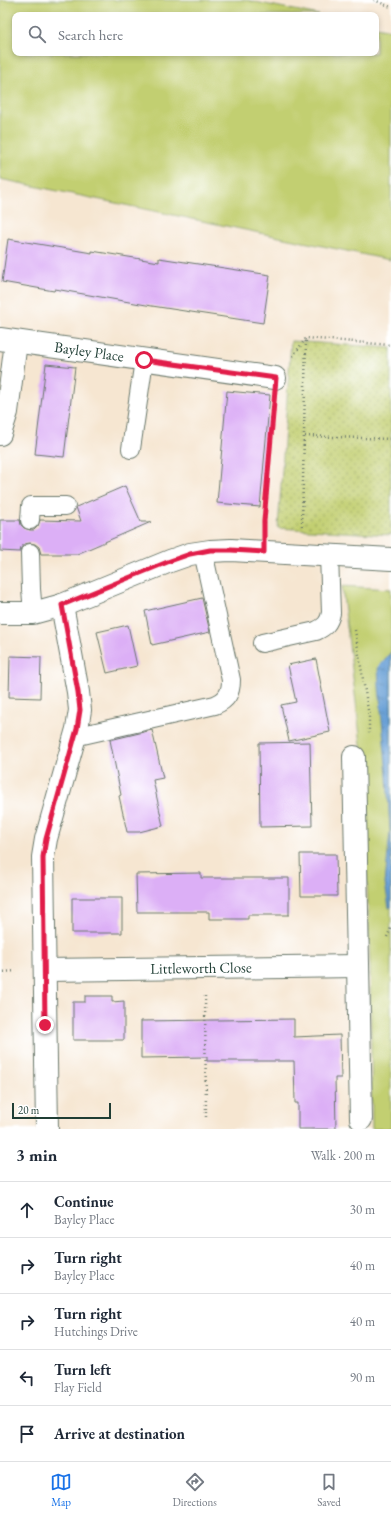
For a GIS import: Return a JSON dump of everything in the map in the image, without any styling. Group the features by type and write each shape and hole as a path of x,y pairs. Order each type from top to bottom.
{"street":[{"name":"Bayley Place","path":"0,434 7,412 8,341 276,378"},
{"path":"0,613 33,613 62,605 170,561 203,552 231,550 391,559"},
{"path":"47,1129 43,857 46,839 80,710 62,605"},
{"path":"354,757 361,1119"},
{"name":"Littleworth Close","path":"45,970 358,966"}],"lane":[{"path":"131,449 144,360"},
{"path":"30,520 31,506 66,506"},
{"path":"74,737 215,705 223,702 228,696 231,688 231,680 203,552"},
{"path":"30,553 30,589 33,613"},
{"path":"262,643 316,631 324,627 329,621 329,555"}],"path":[{"path":"374,0 391,7"},
{"path":"306,338 391,345"},
{"path":"264,552 264,521 276,378 306,338"},
{"path":"303,554 302,538 306,338"},
{"path":"305,436 391,439"},
{"path":"205,968 206,1118"}],"green space":[{"path":"0,0 246,0 304,12 12,12 12,56 379,56 379,28 391,30 390,260 0,179"},
{"path":"291,341 391,348 391,535 278,528"},
{"path":"342,586 391,589 391,1129 372,1129 370,966 363,761"}],"water":[{"path":"391,652 391,907 389,908 385,883 390,832 378,667"}],"building":[{"path":"8,239 92,253 92,251 159,262 159,258 270,275 263,323 55,289 54,291 2,282"},
{"path":"46,364 75,367 64,457 35,454"},
{"path":"227,391 270,395 260,507 217,503"},
{"path":"125,486 141,522 151,522 77,554 41,554 39,547 30,543 24,544 20,552 0,551 0,520 20,520 21,525 24,528 30,530 34,530 38,526 40,520 81,521 76,507"},
{"path":"202,598 210,632 152,645 145,611"},
{"path":"128,625 137,666 107,673 97,632"},
{"path":"10,656 41,657 40,698 9,697"},
{"path":"316,659 330,732 289,741 281,705 296,702 288,665"},
{"path":"152,730 163,778 153,780 163,826 139,832 127,832 119,796 121,795 110,740"},
{"path":"310,742 312,826 260,827 259,743"},
{"path":"300,854 336,854 337,896 301,896"},
{"path":"201,873 201,878 289,878 289,915 248,915 248,919 209,919 209,912 137,912 136,874"},
{"path":"72,898 122,898 122,933 72,933"},
{"path":"85,996 112,996 112,1002 124,1001 124,1040 73,1040 73,1002 85,1002"},
{"path":"294,1019 294,1037 340,1035 341,1078 335,1078 336,1129 298,1129 298,1103 295,1103 294,1061 207,1061 207,1057 141,1058 141,1021"}],"route":[{"path":"45,1025 42,875 43,857 46,839 77,729 80,710 62,605 190,554 210,550 264,552 264,521 276,378 144,360"}]}
